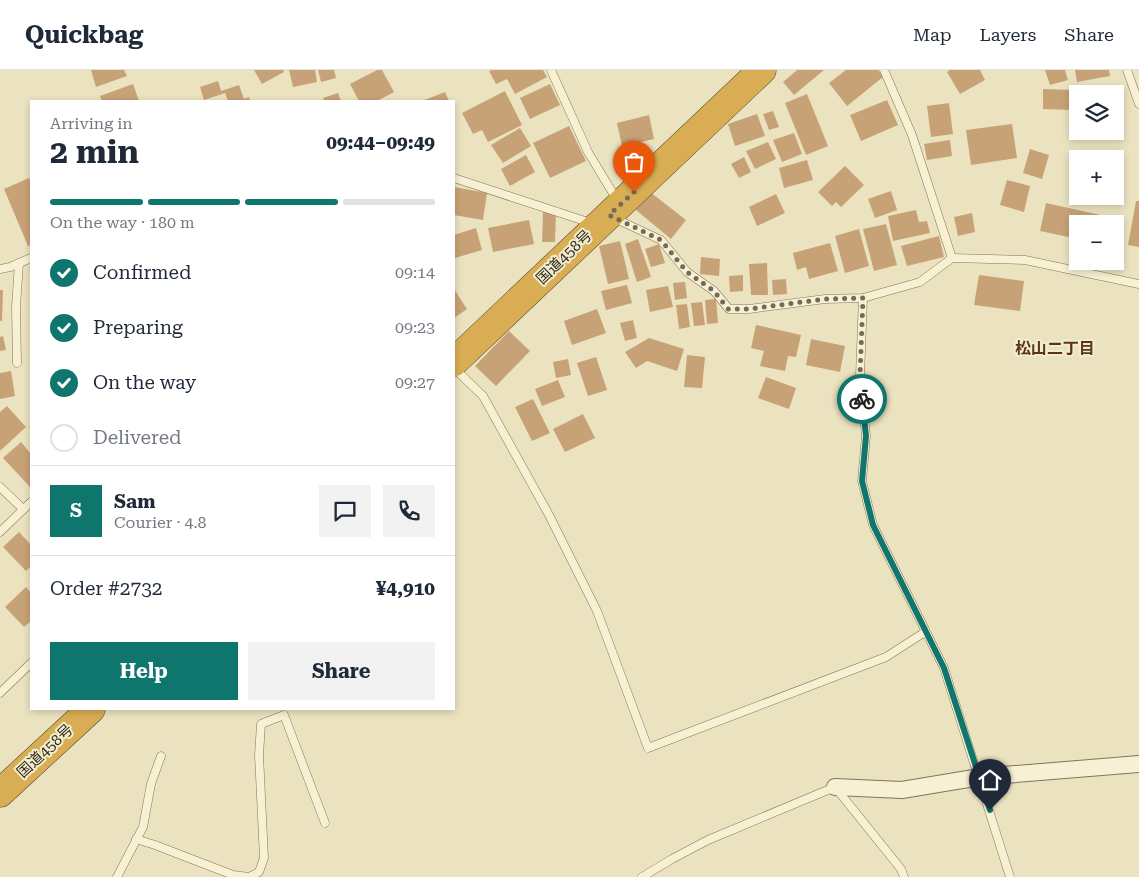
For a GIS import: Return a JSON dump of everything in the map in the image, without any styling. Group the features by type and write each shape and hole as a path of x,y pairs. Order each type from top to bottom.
{"highway":[{"name":"国道458号","path":"455,361 762,70"},
{"name":"国道458号","path":"0,793 90,710"}],"street":[{"path":"835,787 902,790 980,777 1139,764"}],"lane":[{"path":"551,70 588,152 609,215"},
{"path":"884,70 912,135 952,258"},
{"path":"1127,70 1139,104"},
{"path":"455,178 609,215 661,240 687,272 714,291 728,309 749,309 825,299 863,298 920,282 952,258 1025,260 1139,284"},
{"path":"0,269 30,258"},
{"path":"17,363 16,307 19,263"},
{"path":"863,298 860,376 866,436 862,481 873,525 944,668 980,777 1010,877"},
{"path":"455,369 483,396 549,515 597,611 648,748 886,657 925,632"},
{"path":"0,487 23,510"},
{"path":"0,532 30,503"},
{"path":"0,693 30,664"},
{"path":"136,839 233,874 249,877 256,876 264,858 259,755 261,724 284,715 325,823"},
{"path":"117,877 143,827 151,784 161,756"},
{"path":"642,877 708,840 835,787 901,869 904,877"}],"building":[{"path":"91,70 124,70 127,76 96,87"},
{"path":"254,70 283,70 284,72 262,84"},
{"path":"289,70 315,70 317,82 293,87"},
{"path":"318,70 334,70 336,78 321,82"},
{"path":"377,70 382,70 394,92 379,100 358,100 350,84"},
{"path":"543,70 547,77 515,94 507,79 496,84 489,71"},
{"path":"797,70 824,70 794,95 783,82"},
{"path":"846,70 878,70 883,77 847,106 829,83"},
{"path":"950,70 980,70 985,80 960,94 947,72"},
{"path":"1045,70 1065,70 1068,80 1050,85"},
{"path":"1075,70 1109,70 1110,76 1077,82"},
{"path":"218,81 221,91 239,85 244,99 249,97 250,100 228,100 225,93 204,100 200,87"},
{"path":"133,84 139,100 102,100 100,96"},
{"path":"550,84 560,105 530,119 520,98"},
{"path":"1043,89 1069,90 1069,110 1043,109"},
{"path":"505,91 522,125 488,142 482,130 473,134 462,113"},
{"path":"445,92 449,100 425,100"},
{"path":"338,93 341,100 324,100 323,98"},
{"path":"807,94 828,146 806,155 785,103"},
{"path":"887,100 898,125 861,141 850,115"},
{"path":"949,103 953,134 931,137 927,106"},
{"path":"773,111 779,127 769,130 763,114"},
{"path":"757,114 765,136 735,146 728,124"},
{"path":"649,115 654,139 622,146 617,123"},
{"path":"1012,124 1017,158 971,165 966,130"},
{"path":"569,126 586,161 550,178 533,143"},
{"path":"520,128 531,146 503,163 491,145"},
{"path":"794,133 802,154 782,162 773,140"},
{"path":"950,140 952,156 927,160 924,144"},
{"path":"768,142 776,159 755,169 746,151"},
{"path":"1030,149 1049,155 1042,179 1023,173"},
{"path":"526,155 535,172 510,186 501,169"},
{"path":"744,157 751,172 739,178 731,164"},
{"path":"807,160 813,180 784,188 779,168"},
{"path":"845,166 864,185 841,207 836,202 832,206 818,192"},
{"path":"29,178 30,245 28,246 4,189"},
{"path":"1007,180 1030,186 1024,212 1000,205"},
{"path":"455,187 487,193 483,220 455,215"},
{"path":"891,191 897,210 875,218 868,199"},
{"path":"650,192 686,220 671,239 636,210"},
{"path":"776,194 785,213 757,226 749,207"},
{"path":"1136,201 1139,201 1139,247 1128,245"},
{"path":"1046,203 1100,215 1069,215 1069,237 1040,231"},
{"path":"916,210 919,222 927,221 930,233 893,241 888,216"},
{"path":"543,212 556,213 555,242 542,242"},
{"path":"972,213 975,232 958,236 954,217"},
{"path":"529,220 534,244 493,252 488,228"},
{"path":"886,224 897,265 874,271 863,229"},
{"path":"476,228 482,250 455,258 455,235"},
{"path":"859,229 869,266 845,273 835,236"},
{"path":"939,236 944,257 907,266 901,246"},
{"path":"638,239 651,277 637,282 625,244"},
{"path":"620,241 629,279 608,284 599,246"},
{"path":"830,243 838,271 809,279 806,267 797,270 793,253"},
{"path":"659,244 665,263 651,267 645,249"},
{"path":"701,257 720,259 719,276 700,274"},
{"path":"767,263 768,295 751,295 749,264"},
{"path":"743,275 743,291 730,292 729,276"},
{"path":"979,275 1024,281 1020,311 974,305"},
{"path":"786,279 787,294 773,295 772,280"},
{"path":"685,282 687,298 675,300 673,283"},
{"path":"627,285 632,303 606,310 601,291"},
{"path":"668,286 673,307 650,312 646,290"},
{"path":"0,290 3,290 2,321 0,321"},
{"path":"455,291 467,309 455,317"},
{"path":"716,299 718,323 707,324 705,300"},
{"path":"702,302 705,325 694,326 691,303"},
{"path":"687,304 690,327 679,329 676,305"},
{"path":"597,309 606,333 572,345 564,321"},
{"path":"633,320 637,338 625,341 620,323"},
{"path":"756,325 801,335 796,357 788,356 785,371 760,366 764,351 751,348"},
{"path":"509,331 530,351 496,386 475,366"},
{"path":"3,336 6,350 0,351 0,337"},
{"path":"649,338 684,349 677,371 647,361 636,368 625,352"},
{"path":"811,339 845,346 840,372 806,365"},
{"path":"687,355 705,357 702,388 684,387"},
{"path":"596,357 607,390 588,396 577,363"},
{"path":"568,359 571,375 556,378 553,362"},
{"path":"11,371 15,396 0,399 0,373"},
{"path":"766,377 796,388 789,409 758,398"},
{"path":"558,380 565,397 542,406 535,389"},
{"path":"533,399 550,433 532,441 515,407"},
{"path":"7,406 26,427 0,451 0,412"},
{"path":"583,414 595,438 565,452 553,429"},
{"path":"21,442 30,453 30,487 3,458"},
{"path":"19,532 30,544 30,567 26,571 3,547"},
{"path":"26,587 30,592 30,622 24,627 5,607"}],"way so far":[{"path":"634,192 609,215 661,240 687,272 714,291 728,309 749,309 825,299 863,298 860,376 862,399"}],"district":[{"name":"松山二丁目","path":"1055,348"}],"route":[{"path":"862,399 866,436 862,481 873,525 944,668 990,810"}]}
